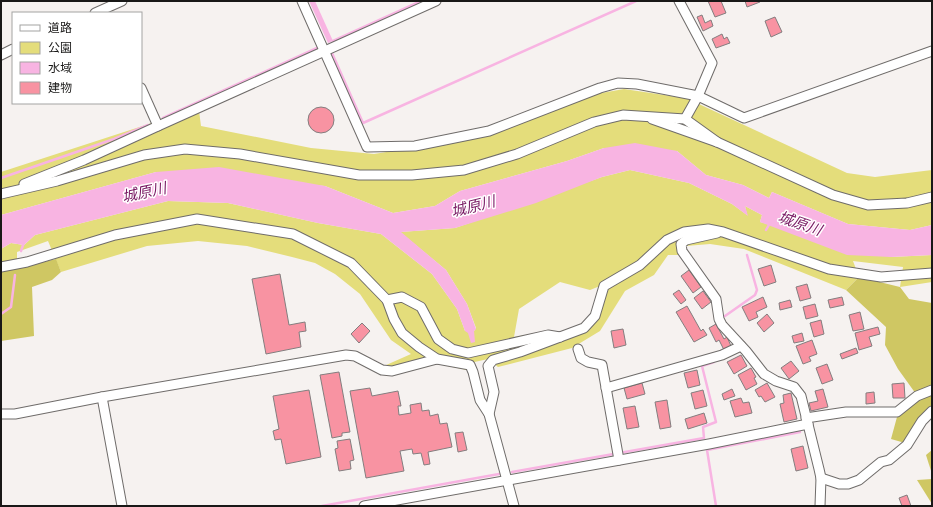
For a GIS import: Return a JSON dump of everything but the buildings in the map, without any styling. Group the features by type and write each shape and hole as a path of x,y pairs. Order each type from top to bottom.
{"street":[{"path":"104,8 122,1"},
{"path":"302,1 367,146 415,146 489,131 600,88 618,83 637,84 698,96 744,118 932,50"},
{"path":"4,193 84,160 436,1"},
{"path":"683,2 712,63 698,96 685,119"},
{"path":"1,55 12,50"},
{"path":"142,90 158,126"},
{"path":"4,193 57,181 144,155 185,149 240,154 359,175 412,176 464,170 517,154 594,122 623,115 685,119 717,142"},
{"path":"640,115 717,142 833,195 868,205 907,203 932,197"},
{"path":"1,267 27,262 114,235 197,219 293,234 351,262 387,300 394,319 402,332 419,347 437,359 470,365 474,372 480,400 489,414 514,506"},
{"path":"489,414 494,392 488,366 493,360 563,337 584,328 595,316 604,286 640,265 667,240 684,232 708,229 723,232 829,269 881,277 932,273"},
{"path":"723,232 686,240 681,244 682,251 716,299 719,319 722,325 764,374 776,381 794,386 801,396 821,478 820,506"},
{"path":"387,300 402,297 421,307 438,339 452,350 468,353 548,335 563,337"},
{"path":"606,388 722,355 741,346"},
{"path":"578,349 581,358 588,362 602,365 620,460"},
{"path":"1,414 15,414 102,397 346,355 355,356 382,370 392,371 437,359"},
{"path":"364,506 620,460 846,412 897,412 917,396 932,390"},
{"path":"102,397 122,506"},
{"path":"821,478 839,484 848,484 859,480 882,462 889,460 907,445 922,421 932,411"}],"green space":[{"path":"624,89 691,99 847,173 875,177 932,170 932,225 910,230 848,224 772,192 769,198 743,185 706,175 677,151 604,148 567,161 460,191 435,206 393,213 325,186 156,172 1,215 1,172 161,120 198,103 201,126 311,148 374,154 492,135 596,94"},
{"path":"630,170 689,183 732,204 747,215 745,206 762,215 760,222 891,257 932,255 932,282 900,287 903,267 853,261 859,277 846,290 744,249 710,244 686,246 679,255 668,255 654,275 625,291 600,331 572,348 498,367 488,359 470,363 467,370 433,363 387,374 384,366 411,354 391,340 360,294 335,274 315,263 247,246 198,241 147,246 61,272 48,241 17,252 17,260 1,263 1,249 11,243 24,245 35,235 168,201 228,203 318,223 381,234 432,274 457,309 465,331 474,331 476,328 467,304 446,270 400,232 455,228 602,177","holes":["560,282 590,290 600,286 592,316 584,324 563,333 548,331 514,337 519,309"]}],"shaded area":[{"path":"56,259 61,272 52,280 32,287 34,336 1,341 1,272"},
{"path":"859,277 900,287 909,299 932,303 932,408 905,443 891,439 897,417 916,394 898,369 885,345 886,327 846,290"},
{"path":"932,450 932,474 926,455"},
{"path":"932,479 932,504 917,480"}],"water":[{"path":"309,1 315,1 333,41 328,43"},
{"name":"城原川","path":"635,143 677,151 706,175 743,185 769,198 772,192 848,224 910,230 932,225 932,255 891,257 847,255 760,222 762,215 745,206 748,216 732,204 689,183 630,170 602,177 536,203 455,228 401,232 446,270 467,304 476,329 474,331 475,342 471,343 457,309 432,274 381,234 318,223 228,203 168,201 35,235 24,245 11,243 1,249 1,215 156,172 219,167 325,186 393,213 435,206 460,191 567,161 604,148"}],"waterway":[{"path":"333,41 421,1"},
{"path":"332,53 363,123 636,1"},
{"path":"163,118 317,48"},
{"path":"1,178 114,139 148,125"},
{"name":"城原川","path":"766,230 770,223"},
{"path":"21,251 24,242"},
{"path":"725,316 755,295 757,290 747,255"},
{"path":"1,314 11,307 15,275"},
{"path":"512,472 704,438 703,427 716,422 702,366 714,362"},
{"path":"716,506 707,450 800,432"},
{"path":"322,506 499,474"}]}
